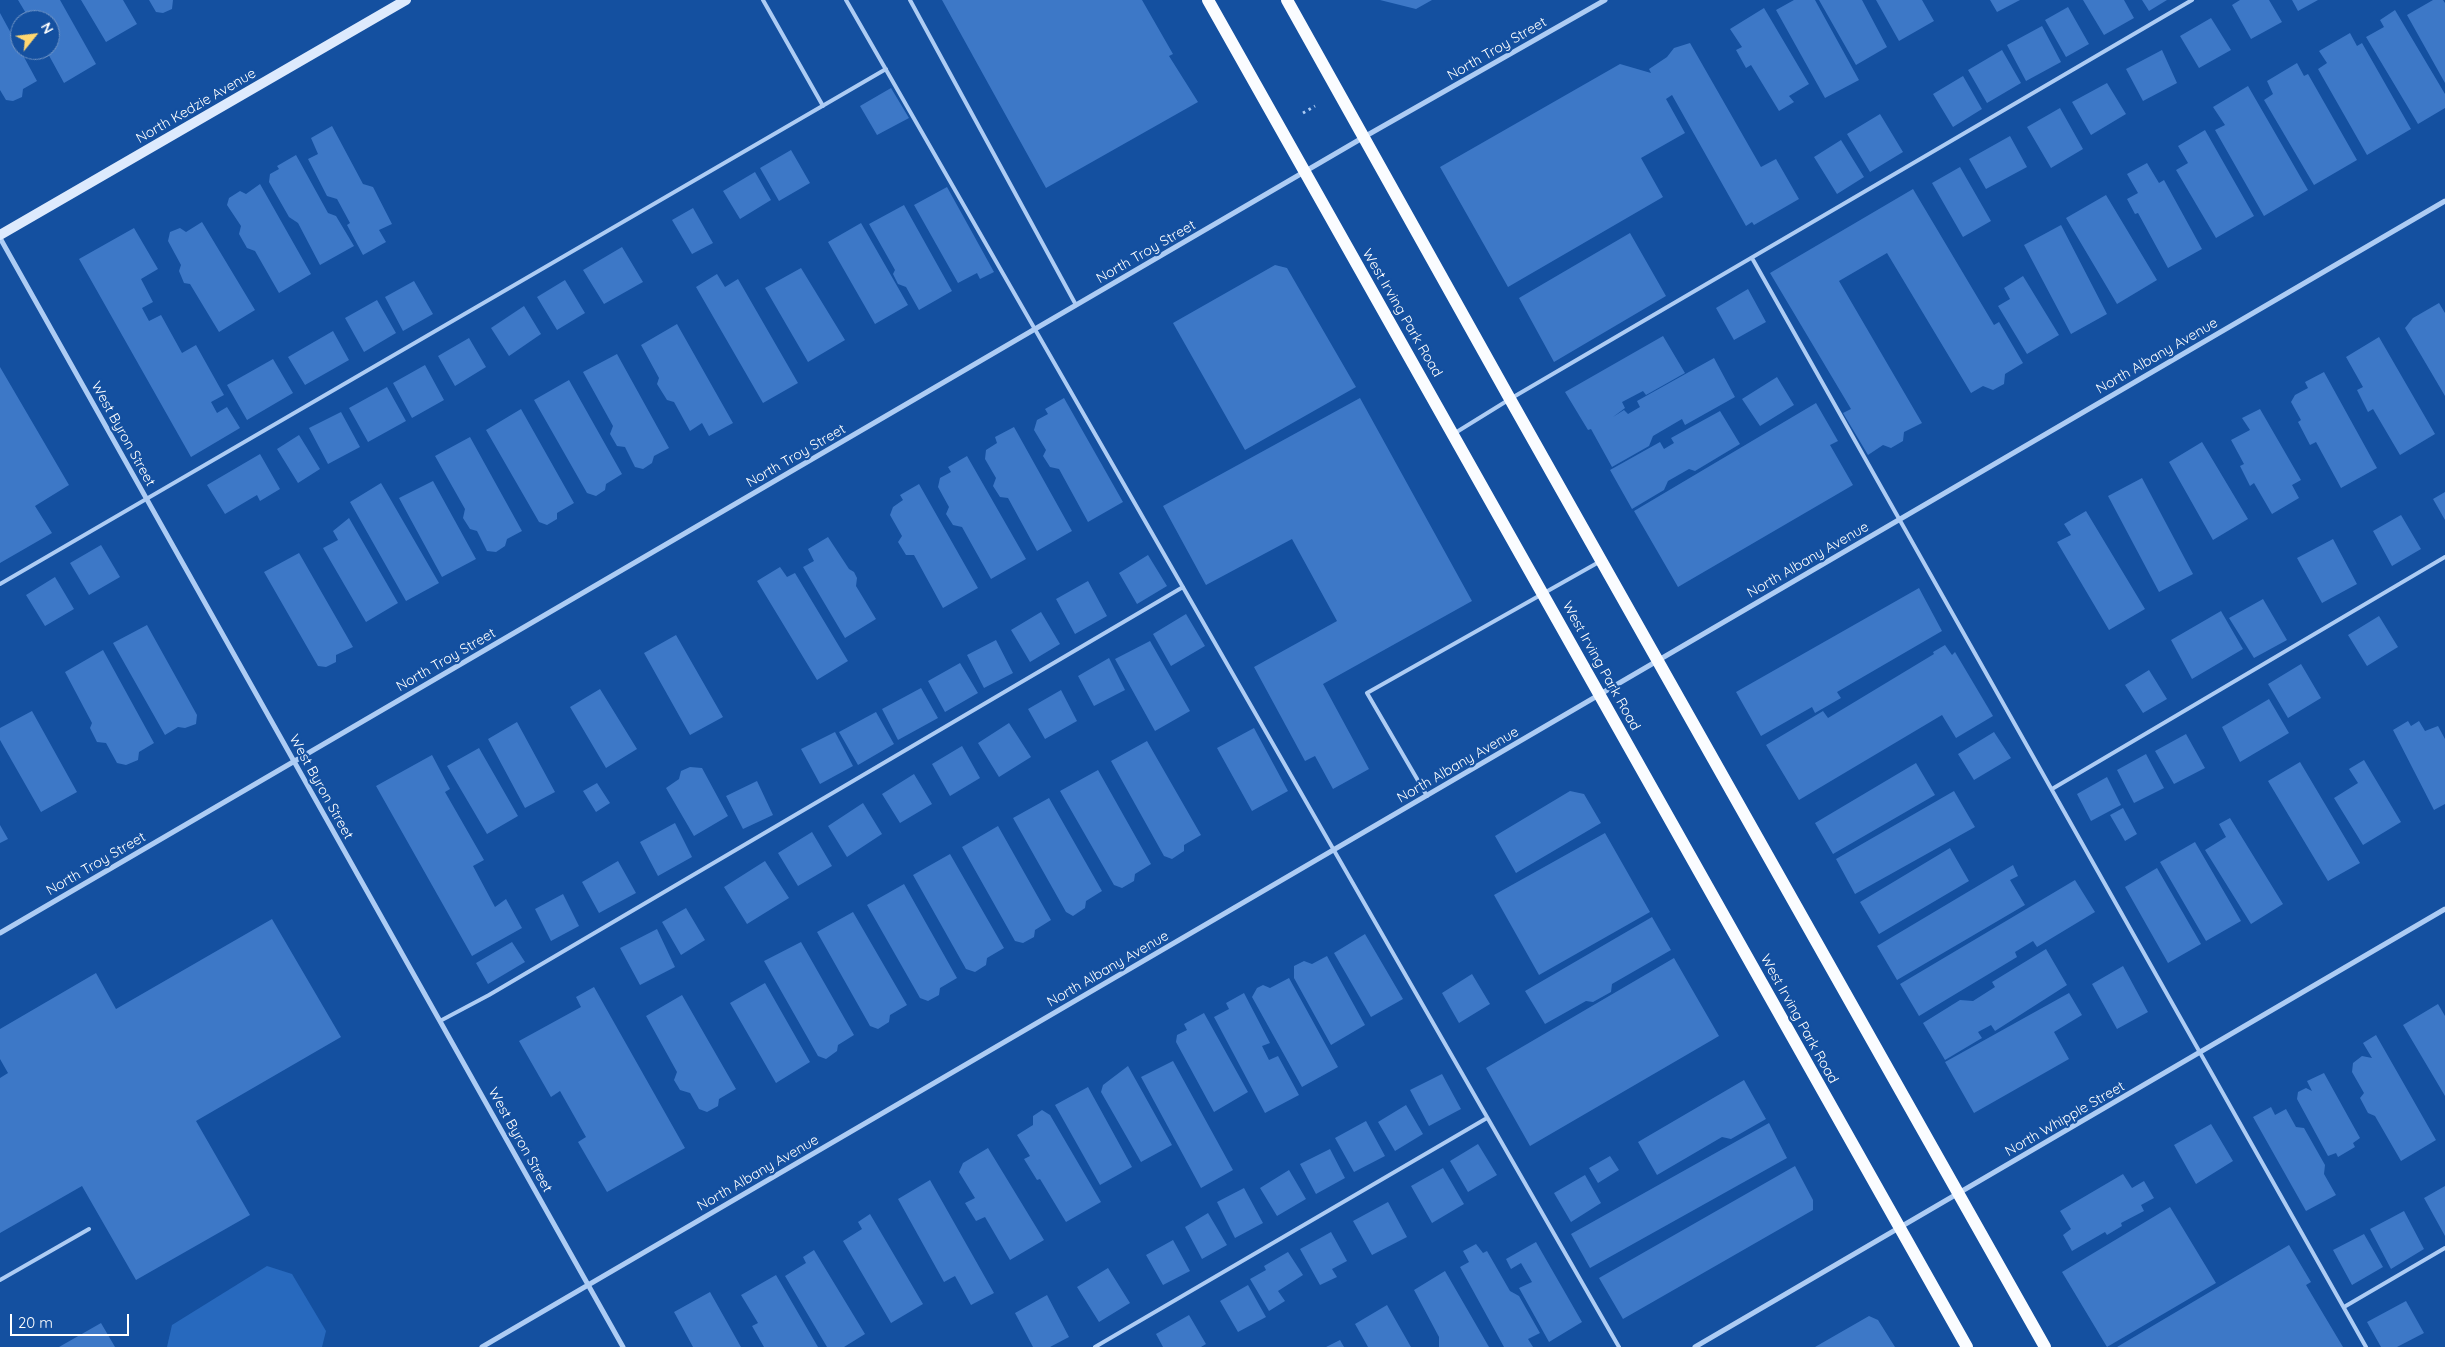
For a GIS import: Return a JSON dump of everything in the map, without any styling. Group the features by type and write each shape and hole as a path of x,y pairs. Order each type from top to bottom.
{"main road":[{"name":"North Kedzie Avenue","path":"0,237 406,0"},
{"name":"West Irving Park Road","path":"1208,0 1967,1347"},
{"path":"1287,0 2045,1347"}],"street":[{"name":"North Troy Street","path":"0,933 1364,137 1598,2 1605,0"},
{"name":"North Albany Avenue","path":"482,1347 2445,201"},
{"name":"West Byron Street","path":"0,237 623,1347"},
{"name":"North Whipple Street","path":"1695,1347 2445,909"}],"lane":[{"path":"763,0 823,106"},
{"path":"846,0 1619,1347"},
{"path":"910,0 1076,305"},
{"path":"1454,434 1510,399 2192,0"},
{"path":"0,584 886,69"},
{"path":"1752,258 1898,521 2052,789 2366,1347"},
{"path":"2052,789 2445,557"},
{"path":"1427,796 1368,693 1601,561"},
{"path":"440,1021 489,995 1183,586"},
{"path":"1095,1347 1487,1118"},
{"path":"0,1280 89,1229"},
{"path":"2344,1307 2445,1248"}],"path":[{"path":"1301,114 1315,106"}],"shaded area":[{"path":"267,1266 292,1274 326,1331 322,1347 167,1347 172,1325"}],"building":[{"path":"18,0 60,0 96,64 64,83 51,60 60,60 60,10 24,10"},
{"path":"81,0 123,0 137,24 106,42"},
{"path":"149,0 173,0 172,9 163,13 156,12"},
{"path":"942,0 1142,0 1173,54 1169,56 1198,102 1046,188"},
{"path":"1380,0 1432,0 1416,9"},
{"path":"1794,0 1815,0 1859,80 1825,98 1776,10"},
{"path":"1819,0 1862,0 1887,47 1856,65"},
{"path":"1876,0 1922,0 1934,21 1899,41"},
{"path":"1990,0 2020,0 1997,12"},
{"path":"2083,0 2124,0 2134,18 2104,35"},
{"path":"2142,0 2167,0 2149,11"},
{"path":"2240,0 2269,0 2282,22 2251,39 2232,5"},
{"path":"2292,0 2318,0 2298,11"},
{"path":"2433,0 2443,0 2445,3 2445,83 2407,15"},
{"path":"2068,7 2089,44 2066,57 2045,20"},
{"path":"1764,8 1809,84 1789,96 1794,102 1779,111 1751,65 1746,68 1736,50 1742,47 1730,29"},
{"path":"2395,10 2445,94 2445,108 2418,124 2366,37 2384,27 2380,20"},
{"path":"0,13 10,31 10,60 26,60 37,81 23,89 22,97 13,101 6,100 0,90"},
{"path":"2211,18 2231,50 2199,68 2180,36"},
{"path":"2042,26 2061,62 2026,81 2007,45"},
{"path":"2350,33 2357,46 2362,43 2411,129 2367,155 2318,69 2327,63 2319,51"},
{"path":"1690,43 1761,167 1776,159 1799,199 1754,225 1752,222 1746,226 1672,95 1666,99 1685,133 1641,158 1663,197 1508,287 1440,167 1620,64 1651,73 1649,69 1667,57 1674,48"},
{"path":"2002,50 2021,83 1987,103 1968,70"},
{"path":"2162,50 2177,83 2143,101 2126,69"},
{"path":"2297,63 2304,76 2308,74 2357,160 2314,185 2264,100 2273,94 2267,81"},
{"path":"1963,76 1982,109 1953,127 1933,94"},
{"path":"2107,83 2126,114 2091,135 2072,102"},
{"path":"2248,86 2308,190 2264,216 2215,130 2225,125 2213,107"},
{"path":"891,88 909,118 877,135 860,106"},
{"path":"2060,108 2083,149 2051,168 2027,127"},
{"path":"1880,114 1903,152 1870,172 1847,134"},
{"path":"332,126 363,184 373,187 392,224 379,230 386,242 363,255 347,225 350,223 337,199 327,196 308,159 318,154 311,138"},
{"path":"2205,130 2254,216 2216,238 2176,170 2188,163 2178,146"},
{"path":"2010,136 2027,167 1986,189 1969,159"},
{"path":"1841,140 1864,177 1837,194 1814,157"},
{"path":"791,150 810,183 779,201 760,168"},
{"path":"296,155 328,213 336,216 354,246 320,265 298,223 289,217 269,182 270,174 279,169 277,166"},
{"path":"2147,163 2159,183 2164,180 2202,249 2168,268 2138,213 2135,214 2127,199 2138,193 2127,174"},
{"path":"1960,167 1991,221 1963,237 1932,183"},
{"path":"755,172 771,200 740,219 723,191"},
{"path":"260,184 311,274 279,293 255,251 247,248 239,234 241,226 227,205 229,198 240,191 246,194"},
{"path":"947,187 994,272 980,279 977,273 958,283 914,205"},
{"path":"1913,189 1994,325 1999,322 2023,363 2005,374 2004,384 1993,390 1983,386 1971,393 1887,253 1839,281 1922,423 1904,432 1903,441 1891,448 1883,445 1868,455 1843,413 1851,409 1770,273"},
{"path":"2106,195 2157,280 2117,304 2066,218"},
{"path":"904,205 952,291 919,310 906,287 898,284 893,274 895,270 869,224"},
{"path":"693,208 713,243 692,254 672,220"},
{"path":"202,222 255,310 219,332 190,284 184,283 179,271 181,265 168,241 170,232 180,228 186,232"},
{"path":"861,223 908,305 875,324 828,242"},
{"path":"2061,225 2107,314 2071,334 2024,245"},
{"path":"134,228 158,269 141,279 153,302 142,308 149,321 161,315 182,353 196,345 224,395 211,402 217,413 227,407 240,428 191,457 79,259"},
{"path":"1630,233 1666,296 1554,362 1519,298"},
{"path":"622,247 643,282 604,304 583,270"},
{"path":"1275,265 1287,268 1356,387 1245,450 1173,323"},
{"path":"801,268 845,340 808,362 765,288"},
{"path":"717,274 725,287 738,279 798,383 763,403 696,287"},
{"path":"2023,276 2059,335 2027,354 1998,306 2010,299 2004,288"},
{"path":"565,280 585,313 557,330 537,297"},
{"path":"414,281 433,314 403,331 385,297"},
{"path":"1748,289 1766,322 1734,340 1716,308"},
{"path":"377,300 396,333 364,352 345,318"},
{"path":"2439,303 2445,313 2445,396 2405,328 2413,318"},
{"path":"524,306 541,334 509,356 491,328"},
{"path":"677,324 733,423 709,436 702,423 690,431 674,402 667,400 657,384 659,378 641,345"},
{"path":"333,331 349,360 305,385 288,357"},
{"path":"1663,336 1685,373 1646,395 1643,391 1622,402 1625,408 1613,417 1624,410 1628,414 1640,407 1637,401 1714,358 1735,397 1685,425 1682,419 1653,436 1649,446 1612,467 1591,429 1588,430 1565,392"},
{"path":"2379,337 2435,434 2400,455 2373,409 2368,412 2357,390 2363,387 2346,357"},
{"path":"469,338 486,367 455,386 438,356"},
{"path":"617,354 669,448 654,456 652,463 643,469 635,467 625,447 617,446 610,434 613,426 583,372"},
{"path":"273,359 293,393 247,420 227,385"},
{"path":"425,365 444,400 412,418 393,383"},
{"path":"0,367 69,485 35,506 52,533 0,563"},
{"path":"2324,372 2377,468 2341,488 2316,442 2310,445 2298,422 2301,420 2291,402 2295,395 2308,388 2305,382"},
{"path":"1777,377 1794,405 1760,426 1742,399"},
{"path":"569,380 622,474 606,484 605,490 596,496 587,493 534,400"},
{"path":"387,387 406,421 368,442 349,408"},
{"path":"1064,398 1123,502 1088,522 1059,469 1050,467 1043,456 1046,450 1034,430 1037,420 1048,414 1045,409"},
{"path":"1360,398 1472,601 1323,684 1369,769 1333,789 1315,756 1305,761 1254,667 1337,621 1292,539 1206,585 1163,506"},
{"path":"1816,403 1838,441 1830,445 1853,485 1678,587 1634,511"},
{"path":"521,409 574,503 557,513 557,519 547,525 539,522 486,430"},
{"path":"2260,409 2301,480 2292,485 2299,498 2272,514 2254,483 2250,486 2240,466 2244,464 2231,440 2250,430 2242,418"},
{"path":"1720,411 1740,444 1695,471 1689,469 1668,481 1664,490 1632,509 1610,470 1660,442 1664,449 1674,443 1671,438"},
{"path":"341,412 360,447 328,464 309,428"},
{"path":"1014,427 1072,531 1037,551 1008,498 1000,497 993,486 996,478 985,459 986,450 997,443 995,437"},
{"path":"299,435 320,469 298,483 277,449"},
{"path":"470,437 522,531 507,539 505,546 496,552 487,551 477,531 470,529 463,518 465,509 435,456"},
{"path":"2202,442 2248,519 2213,540 2169,462"},
{"path":"260,454 280,489 260,501 257,495 225,514 207,485"},
{"path":"967,456 1026,559 991,579 962,527 953,525 946,514 949,507 938,487 940,478 951,472 948,467"},
{"path":"2142,478 2193,574 2159,592 2108,496"},
{"path":"433,481 476,559 442,577 399,498"},
{"path":"381,483 439,583 406,601 350,502"},
{"path":"919,484 978,588 943,608 914,555 906,555 898,542 902,536 890,515 893,507 903,500 900,495"},
{"path":"2445,492 2445,520 2433,499"},
{"path":"2086,511 2145,609 2109,630 2057,542 2071,535 2064,524"},
{"path":"2401,515 2421,549 2392,566 2373,531"},
{"path":"349,518 398,603 366,622 323,548 338,540 333,531"},
{"path":"828,537 849,569 854,572 857,578 856,586 876,619 845,638 803,567 814,561 808,549"},
{"path":"2333,539 2357,584 2322,603 2297,558"},
{"path":"101,545 120,577 89,595 70,563"},
{"path":"299,553 353,647 336,655 336,662 326,667 318,666 264,572"},
{"path":"1148,555 1167,586 1137,604 1119,573"},
{"path":"780,567 787,577 795,573 848,661 817,680 757,581"},
{"path":"55,577 74,609 45,626 26,595"},
{"path":"1088,581 1107,616 1075,634 1056,599"},
{"path":"1919,588 1942,631 1837,692 1841,698 1815,713 1812,707 1761,736 1736,692"},
{"path":"2263,599 2287,640 2254,658 2229,618"},
{"path":"2221,611 2243,649 2192,679 2171,640"},
{"path":"1041,612 1060,644 1030,662 1011,630"},
{"path":"1186,614 1205,646 1171,666 1153,634"},
{"path":"2379,616 2398,647 2367,666 2348,635"},
{"path":"147,625 197,715 196,724 185,728 178,727 165,735 113,643"},
{"path":"676,635 723,717 690,735 644,653"},
{"path":"996,640 1013,673 984,688 967,655"},
{"path":"1150,641 1190,711 1155,731 1115,659"},
{"path":"1945,645 1952,655 1955,652 1993,716 1956,738 1942,715 1799,800 1766,745 1823,711 1828,718 1934,654 1933,652"},
{"path":"103,650 154,743 139,752 138,760 126,765 117,763 106,743 97,742 90,728 92,723 65,672"},
{"path":"1109,658 1125,690 1094,706 1078,676"},
{"path":"960,663 978,693 945,712 928,681"},
{"path":"2301,664 2321,698 2288,718 2268,684"},
{"path":"2149,670 2167,699 2143,713 2125,685"},
{"path":"921,688 938,718 898,740 882,709"},
{"path":"600,689 637,749 606,768 570,707"},
{"path":"1061,690 1077,721 1045,739 1028,709"},
{"path":"2269,699 2289,733 2240,762 2222,727"},
{"path":"32,711 77,792 41,812 0,740 0,728"},
{"path":"876,712 894,744 858,765 839,732"},
{"path":"2408,721 2411,726 2419,721 2425,731 2438,726 2445,739 2445,804 2434,810 2393,730"},
{"path":"517,722 555,792 525,808 488,739"},
{"path":"1009,723 1031,757 999,777 978,743"},
{"path":"1254,728 1288,791 1252,811 1217,748"},
{"path":"835,732 853,766 820,784 801,749"},
{"path":"1994,732 2011,758 1974,780 1958,754"},
{"path":"2186,734 2205,768 2174,784 2155,751"},
{"path":"1147,741 1201,835 1184,845 1184,851 1172,859 1164,856 1111,761"},
{"path":"962,746 980,778 950,796 932,764"},
{"path":"479,748 518,816 487,834 447,766"},
{"path":"2146,754 2164,788 2134,803 2117,770"},
{"path":"432,755 450,789 445,792 484,860 473,866 495,907 506,899 522,928 472,956 376,786"},
{"path":"2364,760 2401,822 2363,845 2334,798 2358,783 2349,769"},
{"path":"2300,762 2360,863 2328,881 2268,781"},
{"path":"1916,763 1935,795 1833,854 1815,823"},
{"path":"690,767 702,768 728,816 694,836 666,788 679,779 681,771"},
{"path":"1098,770 1151,864 1135,874 1134,881 1122,888 1114,885 1060,791"},
{"path":"914,774 932,804 900,823 882,794"},
{"path":"2107,777 2121,805 2091,821 2077,794"},
{"path":"757,781 773,815 743,829 726,796"},
{"path":"597,783 610,803 596,812 583,791"},
{"path":"1570,791 1584,794 1601,823 1516,873 1495,836"},
{"path":"1954,791 1975,827 1855,894 1836,859"},
{"path":"1049,798 1102,891 1086,901 1085,908 1073,916 1066,912 1013,818"},
{"path":"863,803 882,834 847,857 828,826"},
{"path":"2123,808 2137,834 2125,841 2110,815"},
{"path":"2230,818 2283,904 2251,924 2205,850 2226,837 2219,824"},
{"path":"675,823 692,857 658,876 640,842"},
{"path":"0,825 8,839 0,843"},
{"path":"998,826 1051,920 1035,930 1034,937 1023,943 1015,941 962,847"},
{"path":"812,832 832,866 798,886 778,853"},
{"path":"1605,833 1650,912 1539,975 1494,895"},
{"path":"2195,842 2241,921 2206,941 2160,862"},
{"path":"1950,848 1969,881 1879,934 1860,902"},
{"path":"950,854 1004,948 987,958 986,965 975,972 966,969 913,875"},
{"path":"618,861 636,893 599,913 582,882"},
{"path":"765,861 789,898 747,924 724,887"},
{"path":"2013,865 2018,876 2010,880 2025,905 1897,980 1877,946"},
{"path":"2157,868 2201,944 2168,963 2125,887"},
{"path":"2075,880 2095,912 2037,947 2033,941 2015,952 2017,957 1919,1016 1900,984"},
{"path":"904,884 957,978 940,988 939,995 928,1001 920,998 867,905"},
{"path":"563,894 579,926 551,941 535,909"},
{"path":"686,908 705,940 681,955 662,922"},
{"path":"853,912 907,1005 890,1015 889,1022 878,1029 870,1026 817,932"},
{"path":"1652,917 1671,950 1612,984 1611,992 1593,1002 1586,1001 1545,1024 1525,991"},
{"path":"272,919 341,1037 196,1121 250,1215 136,1280 82,1186 0,1233 0,1078 8,1073 0,1059 0,1029 96,973 116,1009"},
{"path":"657,929 675,967 640,985 620,948"},
{"path":"1365,934 1403,999 1371,1017 1334,953"},
{"path":"512,942 525,962 488,984 476,963"},
{"path":"801,942 854,1035 838,1045 837,1051 826,1059 818,1056 764,961"},
{"path":"2046,949 2067,985 1995,1031 1991,1025 1978,1032 1982,1038 1945,1060 1923,1023 1960,1000 1973,1001 1995,987 1992,982"},
{"path":"1327,956 1365,1025 1331,1045 1294,978 1294,966 1304,961 1312,964"},
{"path":"1674,958 1719,1036 1530,1146 1486,1068"},
{"path":"2123,966 2148,1012 2117,1029 2092,984"},
{"path":"1472,974 1490,1004 1459,1023 1442,993"},
{"path":"1289,978 1338,1067 1302,1087 1252,997 1257,988 1263,985 1270,988"},
{"path":"765,983 810,1062 776,1083 730,1003"},
{"path":"594,987 685,1148 607,1192 578,1142 586,1137 560,1091 551,1097 519,1041 581,1007 576,997"},
{"path":"1244,993 1270,1043 1262,1046 1269,1060 1278,1056 1299,1095 1265,1113 1214,1017 1229,1009 1226,1003"},
{"path":"2069,993 2082,1015 2054,1032 2069,1059 1974,1113 1945,1062"},
{"path":"682,995 736,1089 719,1099 718,1106 707,1112 699,1109 690,1093 680,1090 674,1080 677,1072 646,1016"},
{"path":"2438,1004 2445,1016 2445,1096 2403,1025"},
{"path":"1204,1013 1248,1092 1214,1112 1176,1042 1177,1035 1187,1030 1184,1024"},
{"path":"2376,1035 2436,1140 2401,1161 2375,1116 2368,1113 2360,1098 2364,1093 2352,1072 2353,1063 2362,1056 2372,1058 2363,1043"},
{"path":"1173,1061 1233,1170 1201,1188 1141,1077"},
{"path":"1128,1066 1172,1145 1141,1162 1101,1092 1103,1085"},
{"path":"2324,1073 2360,1138 2353,1143 2355,1147 2338,1157 2336,1153 2328,1156 2297,1099 2298,1092 2306,1088 2312,1091 2307,1081"},
{"path":"1442,1074 1461,1109 1429,1126 1410,1090"},
{"path":"1744,1080 1766,1119 1731,1139 1722,1137 1657,1175 1638,1142"},
{"path":"1088,1087 1132,1167 1100,1185 1055,1105"},
{"path":"1406,1105 1423,1134 1395,1151 1378,1122"},
{"path":"2271,1107 2275,1115 2286,1109 2296,1127 2304,1128 2325,1165 2324,1174 2336,1195 2306,1211 2253,1117"},
{"path":"1042,1110 1050,1115 1101,1202 1066,1222 1040,1179 1037,1180 1024,1159 1030,1156 1017,1135 1033,1125 1033,1116"},
{"path":"1366,1121 1385,1156 1354,1172 1335,1138"},
{"path":"1769,1123 1787,1158 1590,1268 1571,1234"},
{"path":"2211,1124 2233,1161 2196,1184 2174,1145"},
{"path":"1478,1144 1497,1175 1468,1192 1450,1161"},
{"path":"988,1148 1044,1240 1010,1260 985,1217 976,1221 965,1203 975,1198 959,1172 963,1163"},
{"path":"1330,1149 1345,1178 1316,1194 1300,1164"},
{"path":"1610,1156 1619,1170 1598,1183 1589,1168"},
{"path":"1795,1166 1813,1200 1813,1210 1623,1319 1599,1278"},
{"path":"1443,1168 1464,1204 1432,1223 1411,1186"},
{"path":"1289,1170 1306,1199 1277,1216 1260,1188"},
{"path":"2123,1174 2132,1188 2144,1181 2154,1198 2141,1205 2144,1211 2121,1223 2122,1226 2107,1235 2105,1232 2072,1251 2063,1235 2071,1229 2060,1211"},
{"path":"1585,1175 1601,1203 1571,1222 1554,1193"},
{"path":"930,1180 994,1293 971,1305 955,1276 944,1282 898,1199"},
{"path":"2445,1186 2445,1236 2424,1198"},
{"path":"1244,1188 1263,1223 1235,1238 1217,1202"},
{"path":"1388,1202 1407,1237 1372,1255 1353,1221"},
{"path":"2170,1207 2216,1283 2107,1347 2062,1272"},
{"path":"2404,1211 2424,1249 2391,1269 2370,1229"},
{"path":"1208,1213 1227,1245 1202,1259 1185,1227"},
{"path":"870,1214 923,1304 891,1323 843,1241 862,1229 858,1222"},
{"path":"1331,1232 1347,1261 1332,1269 1337,1277 1320,1285 1300,1249"},
{"path":"2364,1234 2383,1267 2352,1285 2333,1250"},
{"path":"1173,1240 1190,1271 1163,1285 1146,1255"},
{"path":"1536,1242 1582,1322 1549,1342 1519,1288 1532,1282 1521,1263 1511,1269 1506,1259"},
{"path":"1476,1244 1483,1253 1487,1251 1510,1291 1519,1296 1540,1333 1528,1339 1533,1347 1504,1347 1460,1267 1469,1262 1463,1251"},
{"path":"2289,1245 2311,1282 2306,1285 2343,1347 2117,1347"},
{"path":"814,1250 865,1334 844,1347 827,1347 785,1276 806,1263 803,1257"},
{"path":"1288,1252 1303,1275 1278,1291 1285,1301 1269,1311 1250,1279 1266,1270 1264,1266"},
{"path":"1108,1268 1130,1303 1099,1322 1077,1287"},
{"path":"1445,1271 1489,1347 1439,1347 1439,1337 1414,1290"},
{"path":"776,1275 818,1347 764,1347 752,1326 758,1323 741,1295"},
{"path":"1248,1285 1266,1317 1238,1332 1220,1301"},
{"path":"710,1292 741,1347 693,1347 674,1312"},
{"path":"1047,1295 1069,1337 1050,1347 1033,1347 1015,1313"},
{"path":"2406,1301 2424,1333 2397,1347 2381,1347 2367,1322"},
{"path":"1387,1305 1411,1347 1368,1347 1355,1324"},
{"path":"1189,1315 1206,1344 1201,1347 1163,1347 1156,1334"},
{"path":"1869,1316 1878,1320 1895,1347 1815,1347"},
{"path":"101,1323 115,1347 59,1347"},
{"path":"1340,1340 1344,1347 1326,1347"}]}
